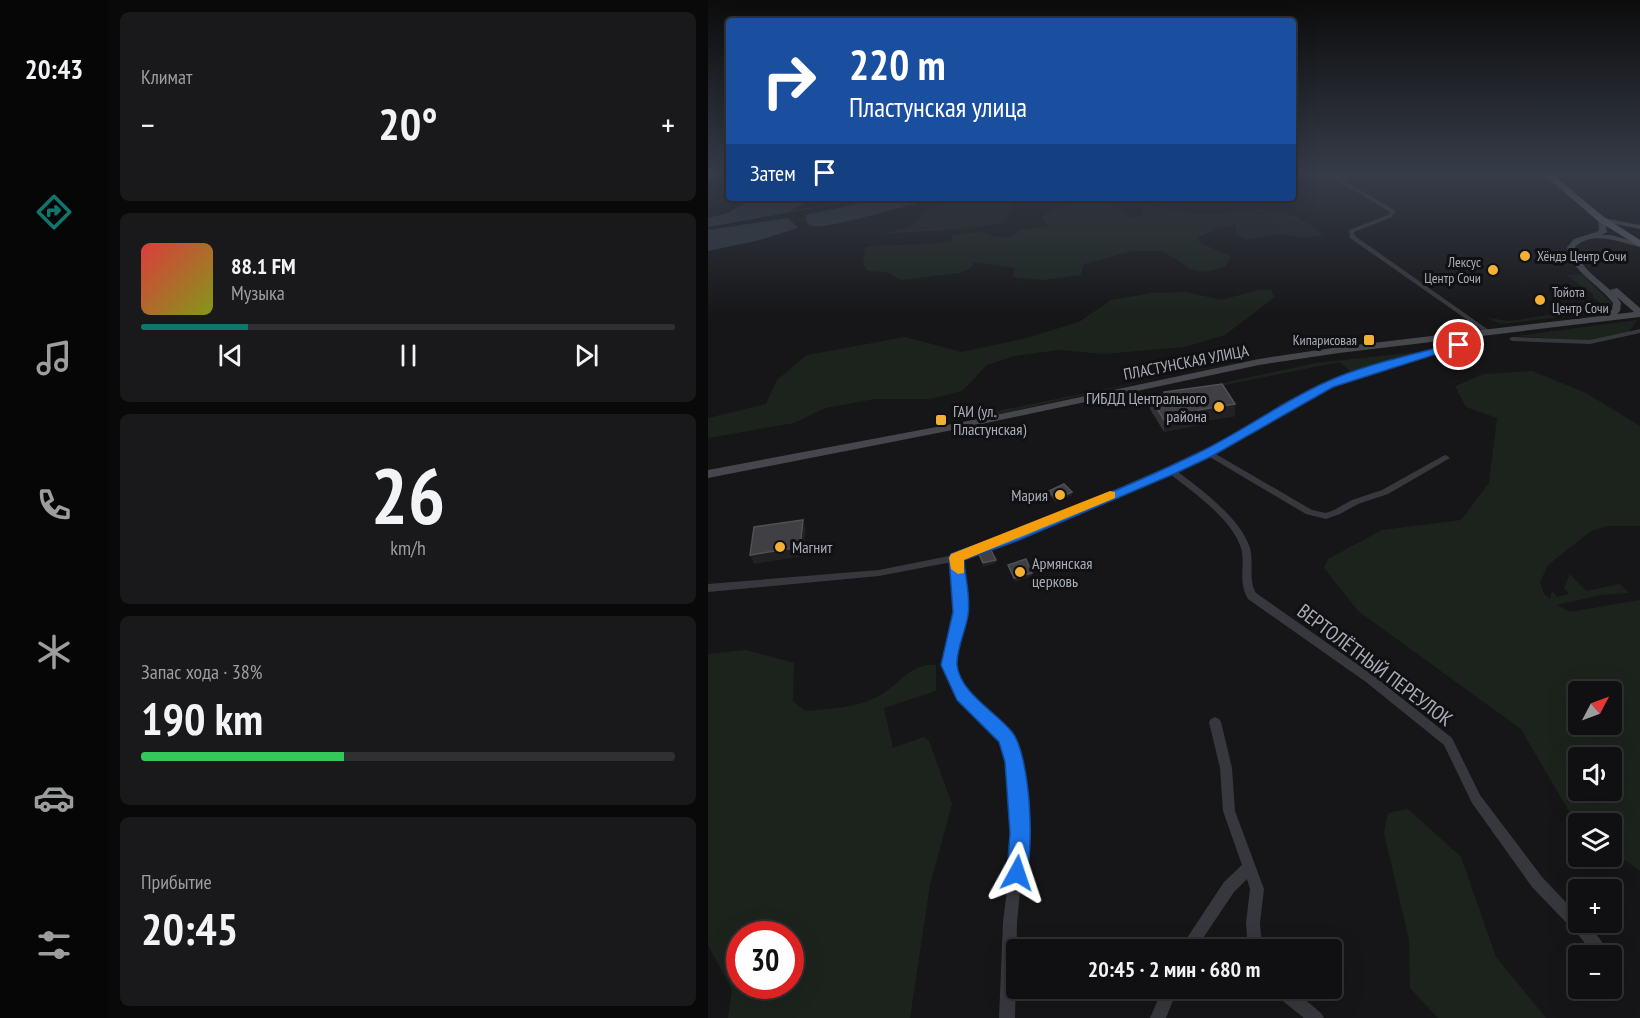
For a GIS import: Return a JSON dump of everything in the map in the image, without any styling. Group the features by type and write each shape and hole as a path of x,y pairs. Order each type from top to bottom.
{"highway":[{"path":"1603,221 1640,245"}],"main road":[{"path":"1601,221 1603,232 1577,241 1571,251 1576,261 1640,313"},
{"path":"1608,221 1640,227"},
{"path":"1591,237 1611,237 1640,245"},
{"path":"1618,297 1640,304"},
{"path":"1603,318 1616,311 1618,297"},
{"name":"ПЛАСТУНСКАЯ УЛИЦА","path":"708,474 963,425 1259,362 1640,313"}],"street":[{"path":"1377,221 1355,228 1351,231 1352,237 1488,332"},
{"path":"1512,339 1590,342 1640,331"},
{"path":"708,588 879,573 956,558 1172,470 1208,453 1329,385 1369,370 1459,345"},
{"path":"1208,453 1309,512 1326,516 1385,492 1446,458"},
{"name":"ВЕРТОЛЁТНЫЙ ПЕРЕУЛОК","path":"1172,470 1239,533 1248,556 1246,584 1252,596 1370,679 1448,742 1483,808 1537,882 1595,945"},
{"path":"956,558 961,612 949,665 963,696 1006,738 1014,762 1020,833 1010,922 1007,1018"},
{"path":"1215,722 1226,768 1229,811 1257,889 1253,923 1255,939"},
{"path":"1193,939 1229,886 1248,868"},
{"path":"1158,1018 1166,999"},
{"path":"1292,999 1316,1018"}],"shaded area":[{"path":"708,221 744,221 708,227"},
{"path":"771,221 791,221 798,228 756,241 708,251 708,230"},
{"path":"806,221 850,221 819,226 809,224"},
{"path":"917,221 1003,221 1001,223 962,229 879,234 906,228"},
{"path":"1044,221 1303,221 1324,236 1301,237 1278,234 1246,240 1236,234 1236,225 1218,228 1197,238 1200,243 1231,256 1226,266 1204,272 1191,269 1161,251 1133,251 1084,264 1081,275 1043,280 1012,277 1015,268 974,262 972,267 960,273 901,280 886,272 867,271 863,263 865,247 940,243 951,241 952,235 980,232 998,237 1011,237 1020,230 1048,226"},
{"path":"1581,274 1612,303 1610,309 1602,312 1501,324 1487,318 1510,321 1597,307 1600,303 1592,296 1594,295 1566,275"},
{"path":"1259,290 1271,290 1275,297 1225,335 1184,347 1104,354 1059,350 1014,356 987,365 962,391 930,399 875,399 825,408 794,423 708,438 708,418 766,404 777,380 807,355 905,337 962,352 1023,339 1079,322 1111,300 1151,293 1186,292 1221,300"},
{"path":"1637,320 1629,332 1588,341 1517,336"},
{"path":"1358,342 1178,374 1202,369"},
{"path":"1417,352 1328,383 1281,408 1278,405 1350,371 1339,362 1215,387 1218,384 1316,363"},
{"path":"1532,371 1586,393 1640,426 1640,526 1607,526 1591,531 1548,565 1540,582 1544,594 1550,599 1552,591 1557,597 1569,594 1564,588 1570,574 1586,591 1620,584 1629,593 1601,595 1557,605 1570,612 1640,600 1640,871 1622,858 1622,813 1570,813 1521,729 1358,611 1324,568 1328,559 1382,530 1461,520 1489,483 1497,418 1466,407 1455,386 1484,374"},
{"path":"1163,377 990,416 959,419"},
{"path":"746,650 794,663 793,701 805,711 869,701 884,693 911,671 927,665 936,665 936,691 884,708 893,748 924,737 929,741 952,804 930,885 910,1018 728,1018 731,999 804,999 804,921 726,921 726,979 708,945 708,654"},
{"path":"1408,809 1461,857 1496,957 1546,1018 1438,1018 1410,988 1409,940 1384,833 1388,813"}],"building":[{"path":"1222,384 1235,404 1198,410 1199,413 1164,420 1150,397 1165,394 1164,392"},
{"path":"1064,484 1072,492 1056,499 1049,491"},
{"path":"803,520 800,547 750,555 754,527"},
{"path":"990,548 996,560 983,563 978,552"},
{"name":"Армянская церковь","path":"1026,559 1032,573 1014,578 1008,565"}],"slow traffic":[{"path":"958,569 956,558 1110,495"}],"place":[{"name":"Хёндэ Центр Сочи","path":"1525,256"},
{"name":"Лексус Центр Сочи","path":"1493,270"},
{"name":"Тойота Центр Сочи","path":"1540,300"},
{"name":"Кипарисовая","path":"1369,340"},
{"name":"ГИБДД Центрального района","path":"1219,407"},
{"name":"ГАИ (ул. Пластунская)","path":"941,420"},
{"name":"Мария","path":"1060,495"},
{"name":"Магнит","path":"780,547"},
{"name":"Армянская церковь","path":"1020,572"}],"route":[{"path":"1017,873 1020,833 1014,762 1006,738 963,696 949,665 949,656 959,628 961,612 956,558 1172,470 1208,453 1329,385 1369,370 1459,345"}]}
